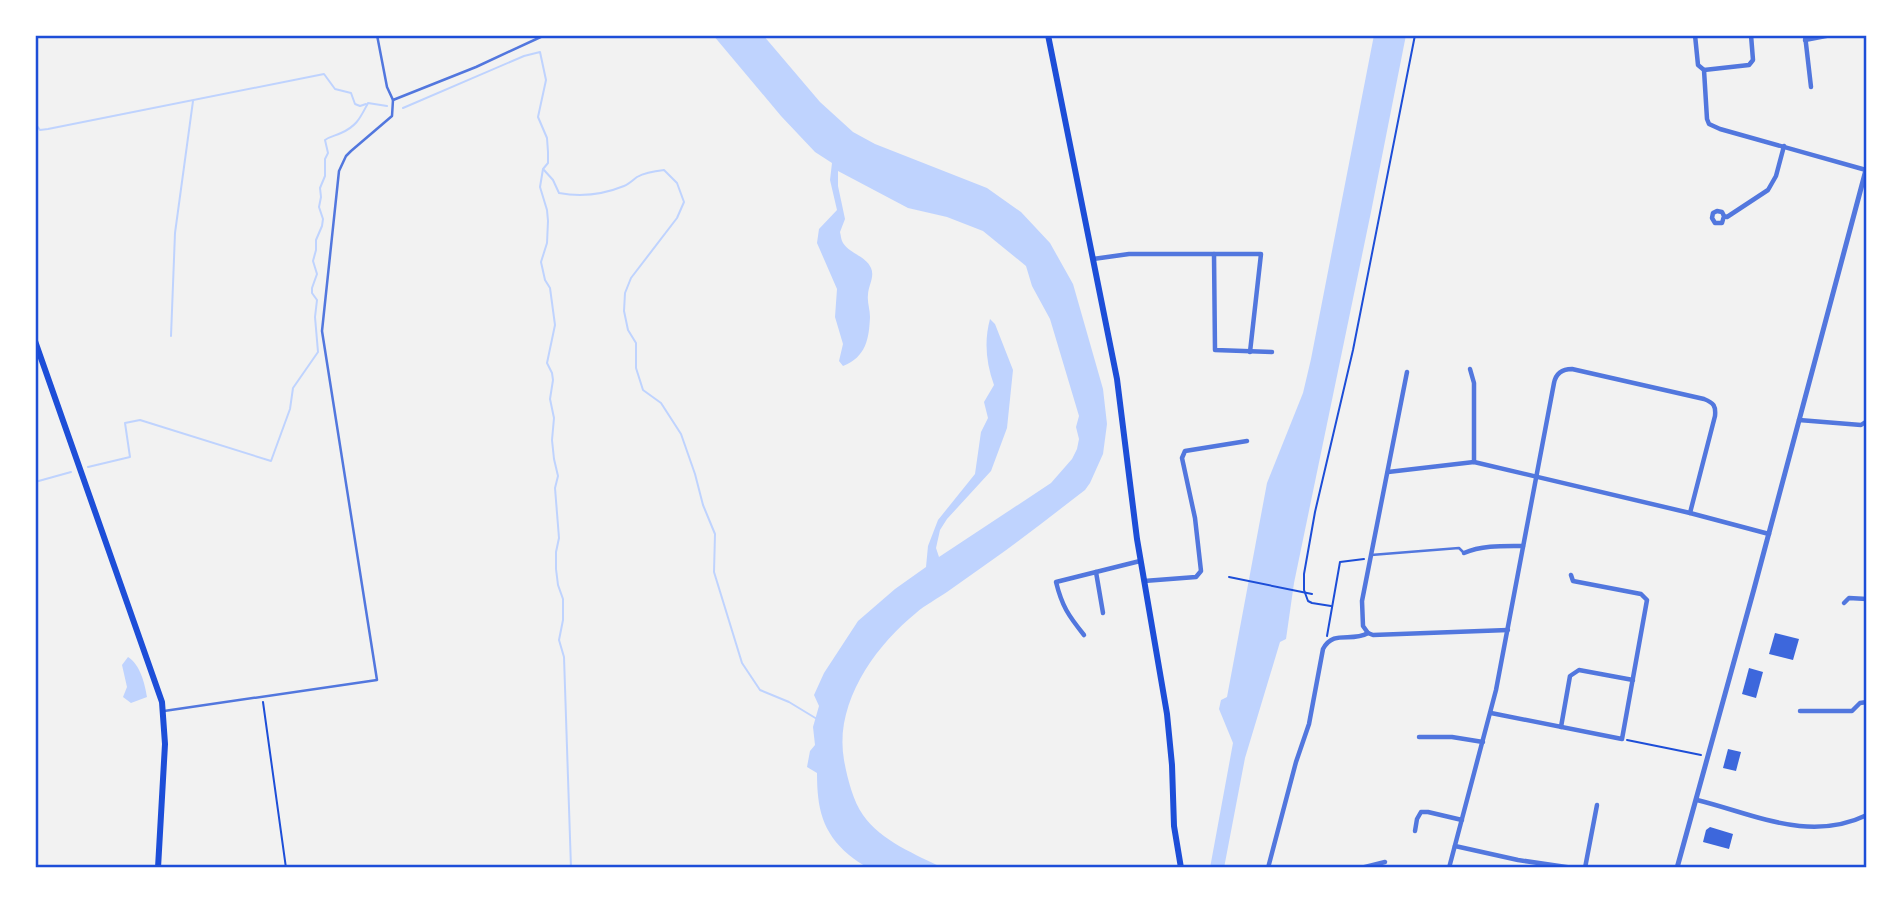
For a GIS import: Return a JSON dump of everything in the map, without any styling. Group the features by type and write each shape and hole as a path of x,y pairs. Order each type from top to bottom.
{"main road":[{"path":"1048,35 1117,379 1140,561 1167,714 1174,826 1181,868"},
{"path":"35,341 164,710 165,744 158,868"}],"street":[{"path":"1695,35 1698,65 1704,70 1749,65 1753,60 1751,35"},
{"path":"1811,88 1805,38 1831,35"},
{"path":"1677,868 1867,168 1709,124 1704,70"},
{"path":"1724,216 1727,217 1768,190 1776,176 1784,146"},
{"path":"1093,259 1129,254 1261,254 1250,352"},
{"path":"1214,254 1214,350 1272,352"},
{"path":"1470,369 1474,383 1474,462"},
{"path":"1449,868 1491,713 1555,378 1563,370 1572,369 1712,402 1716,410 1690,513"},
{"path":"1368,633 1363,626 1362,601 1407,372"},
{"path":"1799,420 1861,425 1867,421"},
{"path":"1144,581 1196,577 1201,571 1195,517 1182,458 1185,451 1247,441"},
{"path":"1388,472 1474,462 1769,534"},
{"path":"1464,552 1472,549 1523,546"},
{"path":"1084,635 1066,612 1056,582 1140,561"},
{"path":"1096,572 1103,613"},
{"path":"1491,713 1622,739 1648,602 1641,594 1573,581 1571,575"},
{"path":"1844,603 1849,598 1867,599"},
{"path":"1268,868 1309,724 1323,649 1328,640 1368,633 1508,630"},
{"path":"1561,727 1570,676 1575,671 1633,680"},
{"path":"1800,710 1852,711 1860,703 1867,702"},
{"path":"1419,737 1452,737 1483,742"},
{"path":"1697,800 1805,827 1831,827 1867,815"},
{"path":"1585,868 1597,805"},
{"path":"1415,831 1417,819 1421,813 1428,811 1462,820"},
{"path":"1455,846 1538,866 1542,863 1573,868"},
{"path":"1361,868 1385,862"}],"lane":[{"path":"164,710 377,680 322,331 339,170 352,151 392,116 393,100 387,87 377,35"},
{"path":"393,100 476,67 545,35"},
{"path":"1371,557 1459,548 1464,552"}],"path":[{"path":"1331,606 1308,601 1304,590 1304,574 1315,512 1351,362 1415,35"},
{"path":"1328,640 1331,606 1340,562 1371,557"},
{"path":"1229,577 1312,594"},
{"path":"263,697 286,868"},
{"path":"1622,739 1702,755"}],"water":[{"path":"713,35 763,35 820,102 853,132 875,144 987,188 1021,212 1050,243 1073,284 1103,389 1107,424 1103,454 1085,490 900,627 872,660 851,698 842,739 851,789 859,809 889,840 943,868 867,867 849,855 833,837 820,808 817,773 807,767 810,751 815,745 813,727 819,706 814,695 824,673 858,621 926,567 928,546 938,520 975,474 981,432 988,418 984,402 994,385 987,352 990,319 995,324 1013,370 1007,428 991,471 940,530 936,548 939,557 1051,483 1072,459 1077,449 1079,439 1076,427 1079,416 1050,319 1032,286 1026,266 983,231 947,217 908,208 838,171 838,186 845,219 840,232 842,241 869,264 872,275 868,295 870,317 867,340 857,358 843,366 839,361 843,344 835,317 837,289 817,243 819,229 837,210 830,180 832,163 815,152 781,116"},
{"path":"1374,35 1406,35 1294,583 1286,639 1280,642 1245,758 1224,868 1210,868 1233,743 1219,709 1221,700 1227,697 1267,483 1303,393 1311,359"},
{"path":"128,657 139,669 147,697 131,703 123,697 127,687 122,665"}],"building":[{"path":"1775,633 1799,639 1793,660 1769,654"},
{"path":"1749,668 1763,672 1756,698 1742,694"},
{"path":"1728,749 1741,752 1736,771 1723,768"},
{"path":"1710,827 1733,834 1729,849 1703,842 1706,830"}],"waterway":[{"path":"403,108 524,56 540,52 546,80 538,117 547,138 548,152 548,163 543,169 540,187 548,221 547,243 541,262 545,280 550,288 555,325 547,363 553,380 550,399 554,418 552,440 558,476 555,488 559,538 556,569 563,599 559,640 564,657 571,868"},
{"path":"35,109 40,130 324,74 335,89 351,93 355,104 366,104"},
{"path":"171,336 175,233 193,101"},
{"path":"88,467 130,457 125,423 140,420 271,461 290,409 293,388 318,352 315,317 317,300 312,288 317,274 313,261 316,240 323,219 319,207 320,188 325,176 325,159 328,153 325,140 354,124 368,103 387,106"},
{"path":"544,170 559,193 567,194 583,195 608,191 654,171 664,170 677,183 684,202 677,218 631,278 625,293 624,311 628,330 636,343 636,368 643,390 661,403 681,434 715,534 714,572 742,663 760,690 789,702 817,719"},
{"path":"35,482 71,472"}]}
